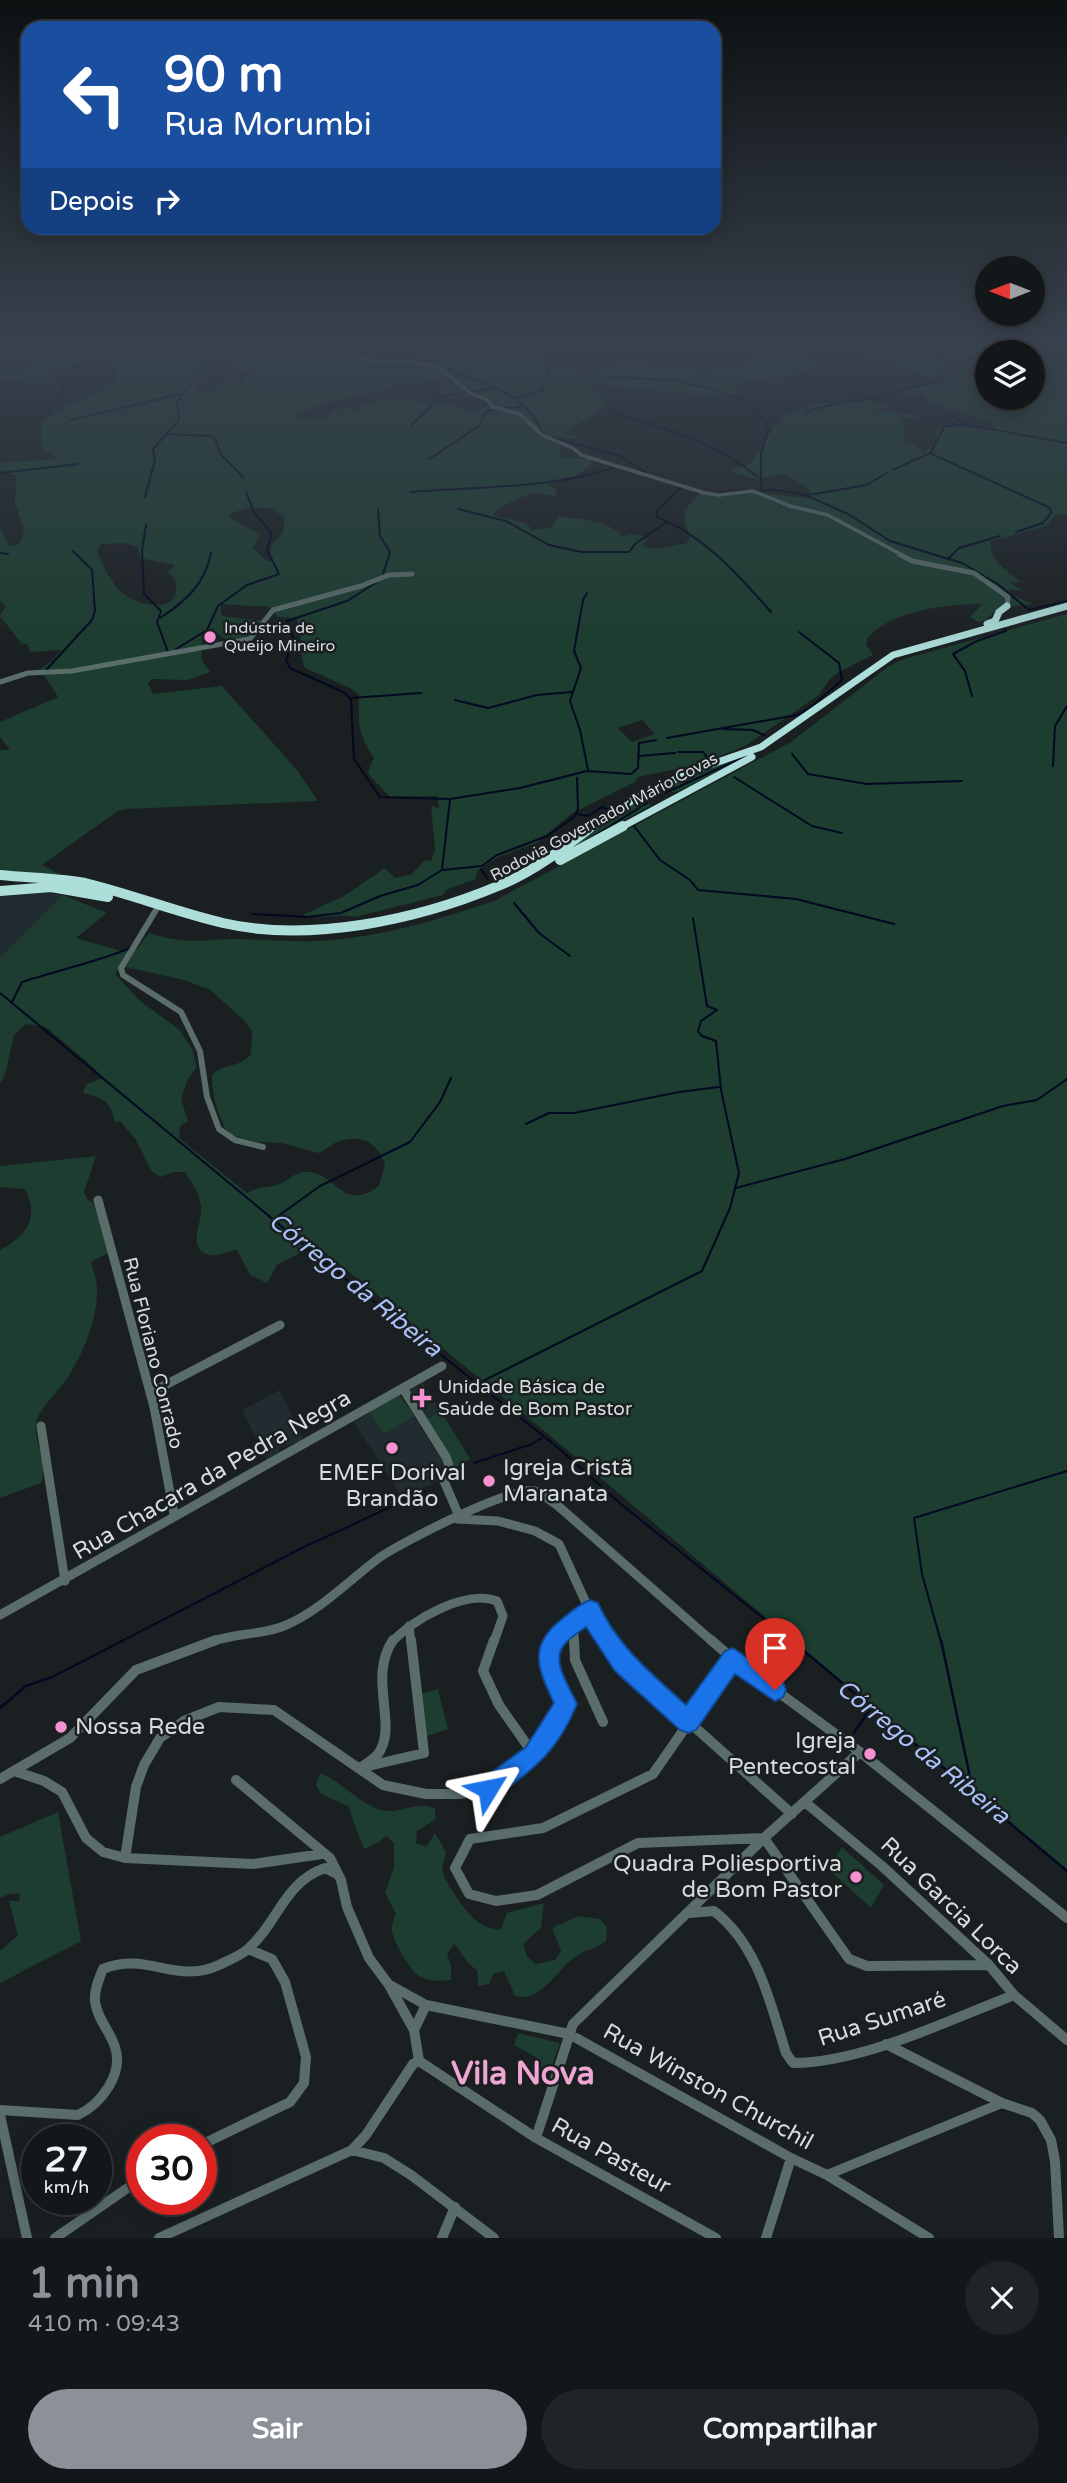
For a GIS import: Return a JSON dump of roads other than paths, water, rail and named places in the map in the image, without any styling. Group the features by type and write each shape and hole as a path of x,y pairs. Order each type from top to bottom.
{"highway":[{"path":"1007,606 1002,613 1011,617 1052,610"},
{"path":"950,637 994,622 999,612 1007,606"},
{"name":"Rodovia Governador Mário Covas","path":"0,878 83,883 246,928 287,932 333,929 388,920 487,891 554,856 608,814 692,771 761,747 882,661 906,650 950,637 1067,608"},
{"name":"Rodovia Governador Mário Covas","path":"0,878 70,885 232,929 268,934 318,934 373,927 432,913 492,894 776,744 875,670 898,657 1067,608"},
{"path":"692,771 662,788 658,795 669,797 707,780"},
{"path":"608,814 642,800 653,802 653,806 624,825"},
{"path":"0,891 26,887 61,888 135,904"}],"street":[{"path":"573,449 581,455 705,493 719,495 753,491 790,506 828,514 912,561 974,572 1008,597 1007,606"},
{"path":"0,682 28,673 72,671 250,639 273,610 361,586 389,575 412,575"},
{"path":"156,910 121,968 123,975 181,1012 200,1051 207,1097 219,1129 235,1140 263,1147"},
{"name":"Rua Floriano Conrado","path":"98,1200 150,1393 174,1514"},
{"path":"150,1393 281,1325"},
{"name":"Rua Chacara da Pedra Negra","path":"0,1615 65,1581 174,1514 404,1390 442,1366"},
{"path":"404,1390 446,1457 449,1465 444,1481 458,1518"},
{"path":"41,1426 65,1581"},
{"path":"0,1779 70,1738 136,1670 229,1635 282,1627 317,1607 382,1556 520,1490 536,1491 557,1505 733,1659 860,1752 1067,1918"},
{"path":"458,1518 498,1521 535,1531 559,1544 598,1629 623,1663 792,1814"},
{"path":"360,1768 379,1753 384,1735 382,1656 392,1641 409,1626 463,1598 485,1595 497,1601 503,1616 483,1671 499,1705 534,1755"},
{"path":"125,1858 136,1787 144,1765 160,1738 184,1721 219,1707 274,1710 383,1785 426,1794 459,1794 488,1789 534,1755 566,1704 551,1673 548,1654 555,1638 590,1610"},
{"path":"574,1624 575,1660 603,1722"},
{"path":"360,1768 424,1753 409,1626"},
{"path":"733,1659 653,1774 543,1828 470,1839 455,1868 469,1894 496,1901 537,1895 638,1843 764,1838"},
{"path":"536,2138 573,2024 764,1838 860,1752"},
{"path":"14,1771 44,1781 62,1792 86,1838 103,1852 125,1858 253,1864 322,1854"},
{"path":"159,2238 352,2150 366,2134 413,2064 419,2061 414,2030 393,1989 369,1958 347,1907 341,1880 330,1858 236,1780"},
{"name":"Rua Garcia Lorca","path":"806,1803 882,1866 989,1965 1014,1996 1067,2040"},
{"name":"Rua Sumaré","path":"764,1838 849,1959 867,1966 989,1965"},
{"path":"0,2110 78,2115 86,2112 100,2098 110,2080 116,2059 116,2049 102,2026 94,1995 103,1969 117,1962 133,1959 163,1969 198,1972 248,1949 289,1893 305,1877 329,1868 341,1880"},
{"name":"Rua Sumaré","path":"688,1913 714,1911 735,1927 761,1977 786,2053 793,2063 815,2063 886,2044 1014,1996"},
{"path":"217,2137 290,2102 304,2083 306,2057 285,1982 272,1959 248,1949"},
{"name":"Rua Winston Churchil","path":"393,1989 426,2005 569,2035 791,2158 827,2175 929,2238"},
{"path":"414,2030 426,2005"},
{"path":"886,2044 1002,2103 1032,2113 1040,2120 1051,2140 1059,2238"},
{"name":"Rua Pasteur","path":"419,2061 536,2138 715,2238"},
{"path":"827,2175 1002,2103"},
{"path":"0,2115 27,2238"},
{"path":"352,2150 384,2158 455,2207 494,2238"},
{"path":"766,2238 791,2158"},
{"path":"55,2238 126,2189"},
{"path":"442,2238 455,2207"}],"waterway":[{"path":"145,497 155,460 153,449"},
{"path":"219,449 243,477"},
{"path":"429,459 443,449"},
{"path":"596,449 621,456 647,474"},
{"path":"716,449 758,477"},
{"path":"761,491 762,449"},
{"path":"930,453 932,449"},
{"path":"893,470 930,453"},
{"path":"930,453 1050,508 1051,513 1043,523 1016,532"},
{"path":"0,473 78,464"},
{"path":"410,492 542,483 614,467"},
{"path":"808,495 867,485 887,473"},
{"path":"682,486 657,511 657,517 705,545 733,570 771,612"},
{"path":"716,493 746,490"},
{"path":"761,491 775,490 805,495 848,514 890,541 948,559"},
{"path":"176,649 207,630 218,606 247,585 279,574 267,550 272,534 254,512 246,492"},
{"path":"378,509 380,536 390,552 383,574"},
{"path":"458,509 506,521 549,545 582,552 629,552 635,544 667,522"},
{"path":"146,525 142,550 144,594 161,611 157,622 168,652"},
{"path":"948,559 959,548 1000,536"},
{"path":"46,670 92,620 95,611 92,570 73,551"},
{"path":"0,553 8,554"},
{"path":"160,618 193,591 204,574 211,553"},
{"path":"948,559 962,563 999,585 1029,610 1067,601"},
{"path":"377,582 347,601 287,621 294,640 286,660 290,668 343,692 351,699 354,759 380,797 450,799 520,788 587,771 631,774 638,768 639,743 656,740"},
{"path":"587,593 583,600 574,651 581,668 570,701 580,730 588,770"},
{"path":"972,696 965,671 953,654 977,641 1006,631 1005,629"},
{"path":"667,738 797,715 809,709 842,680 839,663 799,632"},
{"path":"455,700 488,708 537,695 572,692"},
{"path":"351,698 421,693"},
{"path":"1053,766 1055,726 1067,706"},
{"path":"724,729 753,730 764,735"},
{"path":"678,752 703,752 709,760"},
{"path":"639,756 675,753"},
{"path":"792,754 808,774 867,784 962,781"},
{"path":"665,793 746,756"},
{"path":"734,777 812,826 842,833"},
{"path":"252,914 307,917 341,913 380,896 418,885 442,870 482,866 497,855 547,836 574,817 578,809 577,778"},
{"path":"442,869 450,800"},
{"path":"586,841 647,803"},
{"path":"577,814 588,816 602,807 607,809"},
{"path":"634,826 660,860 690,880 698,890 796,899 894,924"},
{"path":"481,869 488,879"},
{"path":"514,903 539,933 570,956"},
{"path":"478,1384 702,1271 730,1208 739,1173 721,1090 716,1041 702,1036 698,1031 701,1021 717,1010 707,1006 693,918"},
{"path":"12,1002 22,982 98,960 131,947"},
{"name":"Córrego da Ribeira","path":"0,993 328,1265 478,1384"},
{"path":"274,1219 320,1186 410,1142 440,1102 451,1078"},
{"path":"736,1188 845,1159 1003,1106 1037,1100 1067,1079"},
{"path":"526,1124 549,1113 574,1113 679,1092 719,1087"},
{"name":"Córrego da Ribeira","path":"478,1384 556,1446 622,1505 793,1642"},
{"path":"474,1463 532,1444 542,1438"},
{"path":"941,1642 922,1574 914,1518 1067,1471"},
{"path":"120,1642 302,1548 425,1491"},
{"path":"0,1708 26,1686 52,1677 124,1640"},
{"name":"Córrego da Ribeira","path":"791,1640 1067,1871"},
{"path":"941,1640 973,1791"},
{"path":"851,1737 870,1709"}],"place":[{"name":"Indústria de Queijo Mineiro","path":"210,637"},
{"name":"Unidade Básica de Saúde de Bom Pastor","path":"422,1398"},
{"name":"EMEF Dorival Brandão","path":"392,1448"},
{"name":"Igreja Cristã Maranata","path":"489,1481"},
{"name":"Nossa Rede","path":"61,1727"},
{"name":"Igreja Pentecostal","path":"870,1754"},
{"name":"Quadra Poliesportiva de Bom Pastor","path":"856,1877"}],"district":[{"name":"Vila Nova","path":"523,2074"}]}
